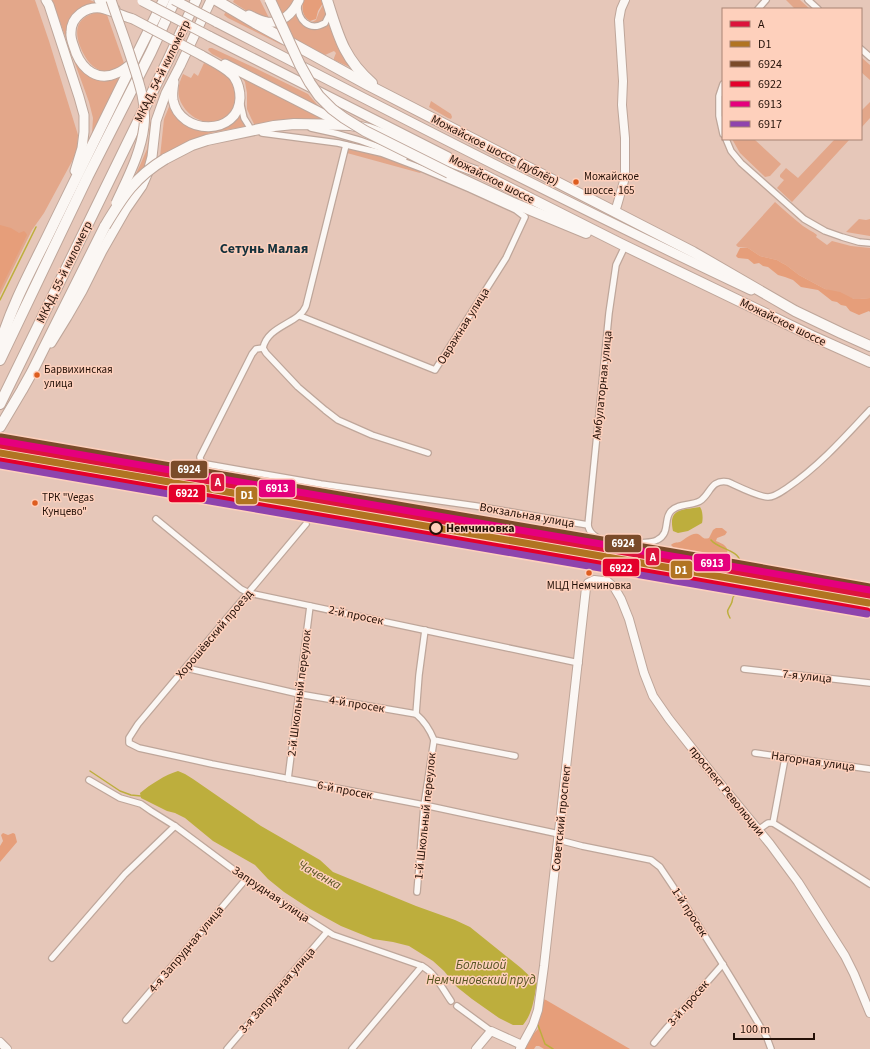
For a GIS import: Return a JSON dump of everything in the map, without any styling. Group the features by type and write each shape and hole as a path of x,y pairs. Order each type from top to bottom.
{"highway":[{"path":"0,345 16,303 164,0"},
{"name":"МКАД, 54-й километр","path":"128,141 196,0"},
{"path":"270,0 310,84 319,96 344,118 365,131 511,202 588,234 623,245"},
{"path":"327,0 341,42 354,65 363,76 395,99"},
{"name":"МКАД, 54-й километр","path":"109,135 177,1"},
{"name":"Можайское шоссе (дублёр)","path":"221,2 255,23 368,85 693,252 795,311"},
{"path":"0,427 38,360 105,226 126,192 156,164 165,159 192,145 207,140 257,129 290,124 351,126 383,133 432,155 478,172"},
{"name":"МКАД, 55-й километр","path":"0,360 109,135"},
{"name":"МКАД, 55-й километр","path":"0,404 128,141"},
{"name":"Можайское шоссе","path":"478,172 623,245 869,362"},
{"name":"Можайское шоссе","path":"795,311 870,346"}],"main road":[{"path":"46,0 49,5 84,115 82,148 67,196"},
{"path":"99,0 201,55 230,73 235,78 239,87 240,101 237,110 232,118 225,123 216,126 208,127 192,124 182,117 173,101 172,94 174,77"},
{"path":"105,226 129,175 139,148 144,125 144,107 140,86 111,0"},
{"path":"38,360 67,318 113,231 142,186 152,157 156,121 166,92 212,0"},
{"path":"221,2 260,20 275,22 290,14 299,0"},
{"name":"Можайское шоссе","path":"141,1 478,172"},
{"name":"Можайское шоссе","path":"177,1 476,156 676,255 795,311"},
{"path":"132,19 100,8 92,9 79,15 74,21 71,32 71,40 78,59 86,69 91,72 106,76 116,74 132,63"},
{"path":"201,55 229,66 351,126"}],"street":[{"path":"299,0 298,9 300,16 303,21 308,24 317,26 325,23 331,11"},
{"path":"615,212 624,181 625,172 625,138 622,105 623,81 619,20 621,9 625,0"},
{"path":"759,8 766,0"},
{"path":"808,0 817,8"},
{"path":"722,87 719,96 719,116 722,130"},
{"path":"240,101 241,112 249,126"},
{"path":"290,124 361,140 394,153 411,161 423,169"},
{"path":"262,133 346,145 381,153 423,169"},
{"path":"726,140 731,151 741,163 804,219 825,231 858,242 870,243"},
{"path":"346,145 304,311 300,316 276,330 267,338 263,348 298,387 338,420 372,435 428,453"},
{"name":"Овражная улица","path":"300,316 435,370 506,258 525,217 516,210 423,169"},
{"name":"Амбулаторная улица","path":"588,525 609,313 616,265 623,245"},
{"name":"Вокзальная улица","path":"263,348 256,349 252,354 200,457 200,460 206,464 321,484 476,506 588,525"},
{"path":"588,525 593,535 605,540 623,543 652,542 658,540 664,534 671,510 698,502 703,499 712,486 718,482 728,482 762,496 771,497 798,480 819,463 838,445 870,410"},
{"name":"2-й просек","path":"156,519 241,589 249,593 579,663"},
{"name":"Хорошёвский проезд","path":"132,745 128,741 138,724 306,524"},
{"name":"проспект Революции","path":"588,583 594,580 607,581 614,588 621,599 629,618 644,674 653,696 688,744 798,882 837,942 854,974 870,1013"},
{"name":"Советский проспект","path":"521,1047 533,1025 538,1010 579,663 586,588 588,583"},
{"name":"2-й Школьный переулок","path":"288,779 310,606"},
{"path":"425,630 419,674 416,714 432,735 434,740 515,756"},
{"name":"4-й просек","path":"186,668 299,694 416,714"},
{"name":"7-я улица","path":"744,669 870,683"},
{"name":"1-й Школьный переулок","path":"417,892 424,805 434,740"},
{"name":"6-й просек","path":"132,745 139,748 212,764 424,805 559,837"},
{"name":"Нагорная улица","path":"756,753 870,769"},
{"path":"773,823 785,758"},
{"name":"Запрудная улица","path":"89,780 120,798 141,804 175,826 246,879 327,932 372,950 422,966 433,974 439,981 451,1001"},
{"path":"758,830 768,823 773,823 870,884"},
{"path":"52,958 125,874 175,826"},
{"name":"1-й просек","path":"559,837 582,846 651,860 656,863 683,901 767,1038 772,1049"},
{"name":"4-я Запрудная улица","path":"126,1020 246,879"},
{"name":"3-я Запрудная улица","path":"227,1049 327,932"},
{"name":"3-й просек","path":"654,1044 722,964"},
{"path":"352,1049 422,966"},
{"path":"457,1006 491,1031 521,1047"},
{"path":"476,1049 491,1031"},
{"path":"0,1042 7,1049"}],"shaded area":[{"path":"0,0 35,0 78,135 77,152 44,213 32,230 0,295"},
{"path":"52,0 90,0 101,5 84,9 69,34 93,75 126,73 92,134 93,118 89,102"},
{"path":"234,0 260,0 269,18 264,18 250,13 233,2"},
{"path":"274,0 297,0 282,16"},
{"path":"303,0 322,0 323,3 318,11 316,19 310,21 305,17"},
{"path":"786,0 800,0 809,8 794,8"},
{"path":"324,3 328,11 323,22 312,22 316,20"},
{"path":"99,12 106,12 125,66 113,72 105,72 95,68 85,56 78,39 77,33 79,23 87,16"},
{"path":"225,12 279,39 282,45 228,18 224,15"},
{"path":"297,13 306,26 310,28 321,29 332,22 356,70 334,60 336,53 334,51 325,55 291,37 284,22"},
{"path":"209,48 212,48 308,94 322,110 212,54 208,50"},
{"path":"862,58 870,65 870,80 862,73"},
{"path":"204,63 231,78 237,91 237,98 233,111 221,120 215,122 203,121 192,116 183,106 179,98 179,86 183,74 191,78 194,73 198,76"},
{"path":"239,74 330,122 255,126 247,109 245,82"},
{"path":"431,101 451,114 451,119 429,107"},
{"path":"171,102 174,109 211,130 223,128 234,122 241,114 248,126 210,133 185,143 160,157 164,119"},
{"path":"870,102 870,118 862,127 862,110"},
{"path":"159,107 146,167 134,178 147,149 150,123"},
{"path":"733,140 755,140 781,164 770,176 765,177 740,153"},
{"path":"834,140 849,140 792,202 777,188 784,180 780,177 780,175 786,168 798,178"},
{"path":"349,147 383,155 420,170 421,172 420,173 347,153"},
{"path":"775,202 803,226 817,235 816,237 827,245 832,241 851,246 870,248 870,298 854,299 825,289 799,275 777,260 760,256 748,248 738,247 736,245"},
{"path":"859,219 870,219 870,236 846,232"},
{"path":"0,225 11,228 19,233 24,231 27,235 0,290"},
{"path":"740,248 748,248 760,256 777,260 799,275 825,289 840,292 854,299 870,298 870,312 869,311 859,315 850,311 846,306 832,301 818,290 801,287 793,280 778,275 768,267 759,263 754,264 748,259 738,258 736,256"},
{"path":"716,528 722,528 727,532 725,535 717,538 716,541 723,544 727,549 727,554 720,559 688,554 683,550 677,551 671,545 680,542 693,534 698,534 703,538 709,538 713,530"},
{"path":"3,833 8,835 13,833 15,834 17,842 0,862 0,846 3,841 1,835"},
{"path":"543,999 630,1049 544,1049 536,1046 534,1049 524,1049 533,1034 538,1029 538,1018"}],"water":[{"path":"700,507 703,519 702,523 688,531 678,533 673,531 672,523 675,514 682,510"},
{"name":"Большой Немчиновский пруд","path":"178,771 193,779 261,826 320,860 333,872 470,927 521,968 537,983 531,1010 523,1025 513,1025 499,1018 457,987 444,971 433,961 409,946 373,939 341,926 310,909 284,892 268,879 255,865 213,841 185,818 141,798 140,793 149,786 163,777"}],"waterway":[{"path":"0,300 36,227"},
{"path":"711,540 718,546 736,554 740,561"},
{"path":"730,618 728,610 734,596"},
{"name":"Чаченка","path":"90,771 120,791 131,795 141,796"},
{"name":"Чаченка","path":"538,1025 545,1044 553,1049"}],"transit line":[{"name":"6924","path":"1,437 870,587"},
{"name":"6913","path":"1,441 870,590"},
{"name":"A","path":"0,445 870,595"},
{"name":"D1","path":"0,453 869,603"},
{"name":"6922","path":"0,461 867,611"},
{"name":"6917","path":"0,465 867,614"}],"place":[{"name":"Можайское шоссе, 165","path":"576,182"},
{"name":"Барвихинская улица","path":"37,375"},
{"name":"ТРК \"Vegas Кунцево\"","path":"35,503"},
{"name":"Немчиновка","path":"436,528"},
{"name":"МЦД Немчиновка","path":"589,573"}],"district":[{"name":"Сетунь Малая","path":"264,248"}]}
